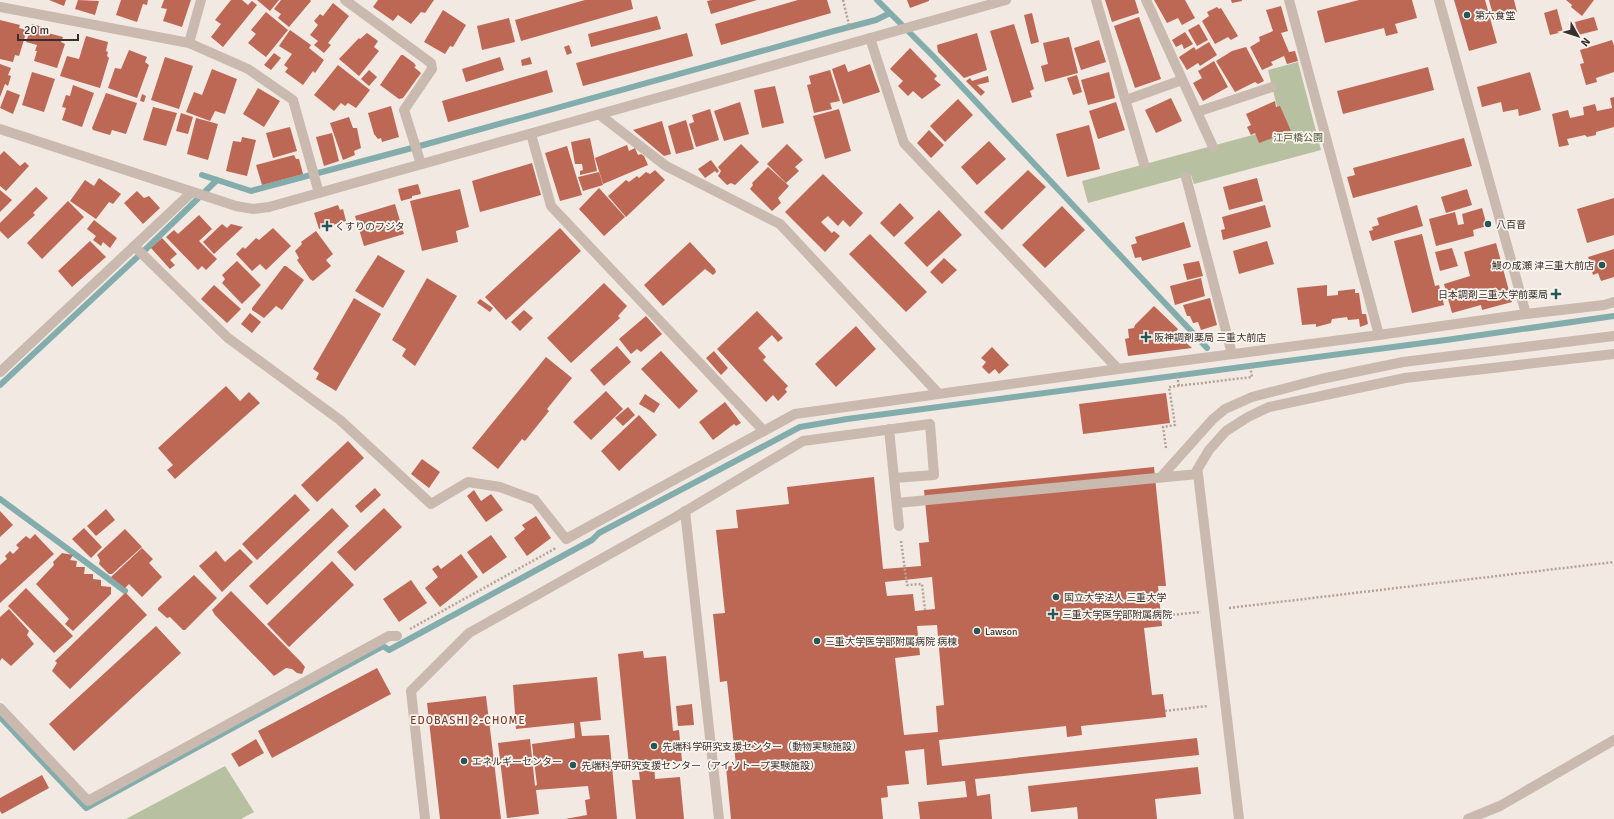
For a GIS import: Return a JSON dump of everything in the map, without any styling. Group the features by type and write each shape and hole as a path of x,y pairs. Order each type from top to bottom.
{"street":[{"path":"189,42 201,0"},
{"path":"345,0 431,63 432,69 404,110 421,164"},
{"path":"0,129 236,206 253,209 269,207 1006,0"},
{"path":"1096,0 1144,164"},
{"path":"1146,0 1213,147"},
{"path":"1289,0 1380,335"},
{"path":"1440,0 1526,314"},
{"path":"0,7 189,42 248,69 293,100 319,193"},
{"path":"870,38 904,143 1118,368"},
{"path":"1126,100 1182,80"},
{"path":"1197,112 1272,87"},
{"path":"600,115 666,166 780,224 938,393"},
{"path":"531,134 551,206 763,430"},
{"path":"1186,177 1232,354"},
{"path":"0,372 192,192"},
{"path":"134,246 228,338 340,420 431,504 468,482 500,487 535,500 566,539 763,430 795,414 1118,368 1380,335 1526,314 1604,305 1614,302"},
{"path":"1161,477 1213,419 1225,409 1252,396 1321,379 1403,362 1614,336"},
{"path":"1240,819 1197,470 1203,459 1226,431 1248,417 1270,407 1405,378 1614,354"},
{"path":"425,819 412,691 469,633 685,511 804,441 930,424 934,475 894,478"},
{"path":"889,429 899,526"},
{"path":"896,503 1198,474"},
{"path":"685,511 719,819"},
{"path":"0,708 88,801 389,636 397,636"},
{"path":"1468,819 1500,806 1614,740"}],"path":[{"path":"843,0 853,43"},
{"path":"1166,453 1163,428 1175,425 1169,387 1252,377 1248,352"},
{"path":"899,526 907,585 922,584 925,610"},
{"path":"397,636 562,544 566,539"},
{"path":"1225,609 1614,562"},
{"path":"1162,616 1201,612"},
{"path":"1165,711 1208,706"}],"green space":[{"name":"江戸橋公園","path":"1298,62 1321,150 1194,184 1191,175 1088,203 1082,181 1282,127 1268,70"},
{"path":"225,766 254,812 241,819 126,819"}],"building":[{"path":"49,0 66,0 64,6"},
{"path":"78,0 99,1 95,15 75,9"},
{"path":"121,0 148,0 147,5 143,4 137,22 116,15"},
{"path":"164,0 191,0 182,27 163,21 167,9 161,8"},
{"path":"231,0 242,0 248,5 252,1 257,5 223,47 211,37 221,24 215,20"},
{"path":"257,0 279,0 270,11"},
{"path":"281,0 311,1 289,27 278,18 281,14 274,9"},
{"path":"378,0 434,0 425,13 421,12 411,24 398,15 393,21 373,7"},
{"path":"585,0 631,0 633,9 521,41 515,20"},
{"path":"757,0 711,14 707,1"},
{"path":"798,0 827,0 831,13 721,45 715,24"},
{"path":"907,0 929,0 929,1 910,8"},
{"path":"1105,0 1135,0 1139,13 1112,22"},
{"path":"1154,0 1185,0 1195,18 1182,25 1178,18 1167,23"},
{"path":"1231,0 1242,0 1242,1 1232,3"},
{"path":"1359,0 1412,0 1417,18 1395,24 1398,33 1386,36 1384,28 1325,43 1317,11"},
{"path":"1454,0 1485,0 1497,43 1469,51"},
{"path":"1489,0 1514,0 1517,12 1494,19"},
{"path":"1566,0 1594,0 1582,16 1571,7 1572,5"},
{"path":"333,3 349,16 328,43 331,45 324,53 314,45 318,41 310,35 318,25 314,21 320,14 323,16"},
{"path":"1281,6 1288,31 1281,33 1289,52 1295,51 1298,61 1287,64 1284,56 1271,62 1273,65 1262,70 1250,47 1260,41 1259,37 1273,31 1266,10"},
{"path":"1217,7 1219,9 1221,8 1238,36 1231,40 1228,37 1215,44 1202,21 1209,16 1207,12"},
{"path":"1557,9 1563,32 1550,35 1544,13"},
{"path":"443,10 466,25 453,47 450,46 445,54 424,42"},
{"path":"266,12 288,30 266,57 248,43 256,34 251,30"},
{"path":"1032,13 1039,42 1031,44 1024,15"},
{"path":"657,16 661,29 591,47 588,34"},
{"path":"1139,17 1161,79 1135,88 1114,26"},
{"path":"1594,17 1598,30 1578,35 1575,22"},
{"path":"509,18 515,42 482,50 477,26"},
{"path":"0,20 20,25 19,28 27,30 19,56 15,55 13,62 0,59"},
{"path":"32,24 49,29 48,33 63,37 61,42 65,44 57,68 34,61 37,45 26,42"},
{"path":"1014,24 1034,89 1030,91 1032,97 1012,103 990,31"},
{"path":"1199,24 1208,40 1197,46 1188,30"},
{"path":"290,30 311,45 309,48 324,60 315,73 313,71 303,85 285,72 288,68 284,65 292,54 279,46"},
{"path":"1185,32 1193,44 1184,49 1182,44 1176,47 1172,40"},
{"path":"367,33 378,41 374,47 379,51 359,76 339,59 359,38 360,39"},
{"path":"687,33 693,56 583,86 576,63"},
{"path":"977,33 987,70 964,78 938,52 937,45"},
{"path":"86,36 108,42 106,51 108,52 107,56 109,58 100,88 60,76 67,56 79,59"},
{"path":"1069,37 1078,73 1045,82 1041,66 1048,64 1043,43"},
{"path":"1099,40 1106,62 1081,70 1074,48"},
{"path":"1612,40 1614,46 1614,72 1596,78 1597,82 1586,85 1580,64 1584,63 1580,50"},
{"path":"1209,42 1217,55 1200,66 1198,63 1187,70 1179,57 1194,47 1196,50"},
{"path":"569,45 572,53 567,55 564,47"},
{"path":"1246,47 1264,81 1258,84 1255,82 1235,92 1216,61 1232,51"},
{"path":"910,48 937,76 934,79 941,85 922,99 913,91 908,96 898,86 903,81 890,69"},
{"path":"129,50 147,57 145,62 149,65 137,98 108,88 115,68 121,69"},
{"path":"274,53 281,58 271,70 264,65"},
{"path":"401,55 414,63 416,66 414,67 421,73 403,98 399,99 380,85"},
{"path":"165,57 193,66 179,109 151,100"},
{"path":"500,57 504,70 466,82 462,69"},
{"path":"530,57 532,64 522,66 521,60"},
{"path":"1214,61 1228,87 1203,101 1193,83 1202,78 1198,71"},
{"path":"0,64 11,68 8,75 11,76 8,86 5,84 0,97"},
{"path":"845,64 848,72 870,64 880,92 843,104 832,69"},
{"path":"338,65 370,90 356,108 348,103 345,106 341,103 334,111 314,95"},
{"path":"1428,67 1434,90 1343,114 1337,91"},
{"path":"212,69 237,79 225,114 215,111 210,121 186,112 194,92 202,95"},
{"path":"369,70 377,77 369,86 361,79"},
{"path":"547,70 553,92 448,122 442,101"},
{"path":"830,70 840,101 830,103 832,109 814,113 807,85 811,84 809,76"},
{"path":"32,72 55,79 44,112 22,105"},
{"path":"1109,72 1115,98 1088,105 1081,80"},
{"path":"1530,72 1541,110 1519,116 1518,109 1503,112 1501,102 1482,107 1477,87"},
{"path":"1077,75 1082,92 1073,95 1067,78"},
{"path":"988,76 989,82 977,85 985,92 981,96 966,81 970,78 972,81"},
{"path":"73,85 94,93 82,127 62,120 66,108 62,107 66,95 70,96"},
{"path":"775,86 784,123 762,128 754,90"},
{"path":"258,88 280,101 264,127 243,114"},
{"path":"7,90 20,95 13,114 0,108"},
{"path":"106,93 137,103 126,134 112,130 110,135 93,130 92,128"},
{"path":"142,94 146,96 144,102 140,101"},
{"path":"1614,97 1614,127 1596,132 1596,135 1587,137 1585,135 1567,139 1569,145 1559,147 1552,114 1568,110 1570,118 1584,115 1583,107 1595,104 1597,111 1612,108 1610,98"},
{"path":"1171,98 1182,121 1156,133 1145,110"},
{"path":"958,99 973,115 945,142 930,126"},
{"path":"1275,101 1276,107 1280,106 1291,131 1259,143 1255,133 1251,135 1247,127 1251,125 1246,114"},
{"path":"740,102 749,134 724,141 714,111"},
{"path":"1116,102 1125,130 1098,139 1089,111"},
{"path":"391,106 399,137 382,142 381,138 378,139 374,134 368,113"},
{"path":"153,107 177,113 166,146 143,140"},
{"path":"710,109 719,140 696,147 689,124 694,122 692,115"},
{"path":"839,109 851,151 825,159 813,116"},
{"path":"181,113 193,117 188,134 176,131"},
{"path":"349,117 353,128 357,128 361,148 354,151 355,155 343,160 330,123"},
{"path":"196,118 218,124 208,160 187,154"},
{"path":"686,120 694,149 676,154 668,126"},
{"path":"662,121 671,154 664,156 633,130"},
{"path":"1089,125 1100,169 1067,177 1056,134"},
{"path":"290,127 297,151 273,158 266,133"},
{"path":"929,130 944,145 931,158 917,143"},
{"path":"332,133 339,161 324,166 316,137"},
{"path":"242,137 256,140 247,176 226,171 233,141 241,142"},
{"path":"590,138 597,171 580,175 580,171 583,170 582,164 575,164 571,142"},
{"path":"1464,138 1472,166 1353,198 1347,177 1355,175 1353,168"},
{"path":"989,141 1006,159 977,185 961,167"},
{"path":"741,144 759,162 735,185 731,183 727,185 718,176 721,171 718,167"},
{"path":"787,144 803,160 795,167 799,171 786,183 767,164"},
{"path":"627,145 629,151 635,148 638,155 641,154 644,156 648,165 603,184 595,158"},
{"path":"567,146 582,195 560,201 545,153"},
{"path":"4,151 20,166 25,162 29,166 6,191 0,186 0,155"},
{"path":"294,155 296,159 299,159 303,174 262,185 256,165"},
{"path":"711,160 719,171 717,173 715,171 705,178 698,169"},
{"path":"532,163 541,195 480,212 472,181"},
{"path":"768,167 789,186 778,198 781,203 772,211 750,189 753,185 752,183"},
{"path":"655,170 665,180 626,217 608,196 626,180 629,182 637,176 639,178 646,172 650,174"},
{"path":"1028,170 1046,187 1002,230 984,212"},
{"path":"599,172 603,185 583,191 578,177"},
{"path":"823,174 863,213 850,227 843,220 838,226 828,216 821,222 832,233 834,231 840,236 825,252 785,212"},
{"path":"99,178 121,194 113,204 109,202 96,219 70,201 85,180 94,186"},
{"path":"1257,178 1263,201 1229,210 1223,187"},
{"path":"418,184 421,194 401,201 398,189"},
{"path":"36,187 48,198 33,213 35,215 8,239 0,231 0,223"},
{"path":"599,188 625,217 604,236 579,209"},
{"path":"460,189 469,227 456,231 458,242 422,251 410,201"},
{"path":"1467,189 1472,205 1446,213 1441,197"},
{"path":"0,190 12,200 0,212"},
{"path":"137,191 144,198 149,196 160,208 143,224 124,203"},
{"path":"1614,198 1614,235 1587,243 1577,209"},
{"path":"68,201 84,217 42,259 27,243"},
{"path":"900,203 914,218 894,237 880,223"},
{"path":"395,204 404,234 364,246 355,216"},
{"path":"338,205 340,210 343,209 346,221 319,229 314,213"},
{"path":"1265,205 1271,227 1223,240 1221,230 1225,229 1222,217"},
{"path":"1417,205 1423,226 1372,241 1369,231 1373,230 1372,227 1379,225 1377,218"},
{"path":"1062,206 1085,230 1045,268 1022,245"},
{"path":"1482,208 1487,226 1473,230 1474,236 1436,246 1429,219 1455,212 1458,225 1464,224 1462,214"},
{"path":"939,210 962,235 927,267 904,243"},
{"path":"199,215 212,229 199,241 217,259 206,270 202,266 198,270 166,237 174,230 178,234"},
{"path":"94,220 117,238 110,248 103,242 101,246 93,240 96,236 87,229"},
{"path":"1184,222 1191,247 1142,261 1141,257 1135,258 1131,245 1137,243 1135,237"},
{"path":"222,224 227,228 231,224 243,227 214,254 203,242"},
{"path":"273,228 291,246 266,270 260,264 252,271 236,254 243,247 245,249 256,238 259,240"},
{"path":"560,228 581,251 506,320 485,297"},
{"path":"316,231 333,254 326,260 331,266 313,281 297,260 299,258 295,251 302,244 301,242"},
{"path":"870,234 927,292 906,312 849,254"},
{"path":"1422,234 1435,286 1439,285 1444,305 1412,313 1394,241"},
{"path":"162,238 177,254 170,260 175,265 170,269 151,248"},
{"path":"90,241 106,257 72,287 58,271"},
{"path":"1267,241 1274,264 1239,274 1233,251"},
{"path":"690,242 715,269 716,272 713,275 705,269 663,306 644,285"},
{"path":"1496,243 1512,302 1482,310 1481,305 1452,313 1444,284 1470,276 1464,252"},
{"path":"1452,248 1458,266 1440,271 1435,252"},
{"name":"鰻の成瀬 津三重大前店","path":"1614,249 1614,277 1601,281 1598,273 1593,275 1588,257"},
{"path":"378,255 405,271 383,308 355,291"},
{"path":"944,258 957,270 942,284 930,272"},
{"path":"237,261 261,285 242,304 222,283 225,279 222,275"},
{"path":"1199,261 1203,276 1187,280 1183,264"},
{"path":"284,266 304,280 282,310 276,306 264,318 252,310 252,308"},
{"path":"427,278 457,296 415,366 402,356 406,349 392,340"},
{"path":"1201,278 1205,296 1175,305 1170,286"},
{"path":"604,283 627,306 618,316 620,318 571,363 547,338"},
{"path":"214,285 241,309 227,323 201,299"},
{"path":"1327,285 1327,296 1338,295 1338,291 1355,289 1355,293 1359,293 1362,314 1366,314 1368,324 1360,327 1359,319 1348,320 1347,317 1332,319 1331,323 1316,327 1316,324 1302,325 1297,288"},
{"path":"354,298 381,314 336,391 316,379 319,373 313,369"},
{"path":"1210,298 1217,325 1201,330 1198,322 1193,323 1190,316 1187,316 1183,305"},
{"path":"480,299 493,308 490,312 477,303"},
{"path":"1154,306 1178,329 1175,333 1192,348 1128,356 1125,339 1129,338 1128,329 1134,328 1135,325"},
{"path":"524,310 533,318 520,331 511,322"},
{"path":"757,311 783,338 778,342 772,335 758,348 766,357 763,360 788,386 785,389 787,392 778,401 773,395 766,402 717,349"},
{"path":"250,313 261,322 252,333 241,324"},
{"path":"646,316 662,334 641,352 637,349 631,354 619,339"},
{"path":"856,326 876,349 836,387 815,364"},
{"path":"617,346 631,362 604,386 590,370"},
{"path":"992,347 1009,365 999,374 995,369 989,374 982,367 986,362 981,358"},
{"path":"661,351 698,391 679,409 641,369"},
{"path":"714,351 728,368 721,375 706,358"},
{"path":"546,357 572,378 547,409 549,411 525,441 522,439 498,469 472,448"},
{"path":"226,386 240,401 249,392 260,403 175,479 167,470 173,465 158,448"},
{"path":"606,391 623,409 591,440 573,422"},
{"path":"1166,393 1170,423 1083,434 1079,404"},
{"path":"645,394 660,404 654,413 639,404"},
{"path":"725,402 741,423 736,426 734,424 713,440 699,422"},
{"path":"628,407 635,415 623,426 615,418"},
{"path":"639,415 657,435 619,471 601,451"},
{"path":"348,441 364,458 317,502 301,485"},
{"path":"422,459 440,472 429,488 411,474"},
{"path":"1154,467 1166,586 1158,586 1162,626 1144,628 1152,695 1163,694 1166,717 1081,726 1082,735 1067,737 1066,726 939,740 942,766 1197,738 1199,755 975,779 977,796 990,794 992,819 920,819 918,802 967,797 965,781 927,785 924,749 905,751 909,784 887,786 888,797 881,798 883,819 731,819 726,767 736,765 727,681 720,682 713,614 725,613 716,530 738,528 736,510 789,504 787,487 874,477 883,569 921,566 919,543 929,542 924,490","holes":["932,577 935,609 915,611 913,594 887,596 885,582","937,625 944,705 936,706 938,732 904,735 895,658 920,655 917,626"]},
{"path":"375,488 381,495 361,513 355,506"},
{"path":"474,490 481,501 491,494 503,510 486,522 467,496"},
{"path":"295,494 310,510 257,560 242,544"},
{"path":"332,508 349,526 267,605 249,586"},
{"path":"384,508 402,527 355,571 337,552"},
{"path":"106,509 115,520 96,536 87,526"},
{"path":"0,511 13,525 0,537"},
{"path":"536,516 551,538 527,556 514,538 525,529 522,525"},
{"path":"84,528 102,547 91,558 72,539"},
{"path":"125,529 142,547 112,574 109,574 99,564 100,560 97,555"},
{"path":"35,534 54,554 0,603 0,565 7,559 5,556 10,551 13,554 19,548 16,545 26,536 30,539"},
{"path":"491,535 507,557 483,574 467,552"},
{"path":"142,548 153,559 149,563 162,577 142,597 129,584 125,588 111,577"},
{"path":"240,549 253,562 222,592 199,566 216,551 225,562"},
{"path":"62,553 73,555 70,560 77,561 76,567 85,567 84,574 93,574 93,579 101,580 101,586 111,587 111,594 73,631 65,624 69,619 36,584 54,565 53,562"},
{"path":"461,554 478,577 440,607 425,588 438,577 432,569 438,565 441,569"},
{"path":"332,561 354,585 289,647 267,624"},
{"path":"194,575 217,598 185,630 183,630 170,617 167,618 158,610 158,608"},
{"path":"411,580 427,603 399,622 383,599"},
{"path":"26,588 73,636 54,653 8,606"},
{"path":"231,591 301,662 305,667 302,674 286,668 274,676 215,615 212,610"},
{"path":"125,593 147,615 70,689 52,671 57,663 55,661"},
{"path":"9,609 29,631 27,635 34,644 11,666 2,658 0,661 0,617"},
{"path":"156,626 181,653 74,751 49,724"},
{"name":"先端科学研究支援センター（動物実験施設）","path":"643,651 644,658 666,656 673,731 679,730 682,761 654,763 655,779 680,777 684,819 636,819 632,780 640,780 638,764 629,765 618,654"},
{"path":"377,668 391,694 272,758 258,731"},
{"name":"先端科学研究支援センター（アイソトープ実験施設）","path":"597,677 601,720 580,722 582,736 609,735 617,819 565,819 587,815 585,800 590,799 588,786 536,790 539,814 507,818 498,743 530,739 535,786 537,785 532,744 575,738 574,723 516,729 513,685"},
{"name":"エネルギーセンター","path":"486,696 501,819 440,819 427,703"},
{"path":"692,704 694,725 678,726 676,706"},
{"path":"256,739 264,753 239,767 231,754"},
{"path":"1198,767 1201,794 1155,799 1157,819 1078,819 1077,807 1031,812 1028,786"},
{"path":"42,775 49,788 2,814 0,811 0,798"}],"waterway":[{"path":"877,0 934,57 1207,348"},
{"path":"202,175 251,191 876,20 890,13"},
{"path":"0,385 147,248 217,180"},
{"path":"0,717 86,808 383,646 389,650 592,540 599,533 800,427 847,419 1446,340 1614,316"},
{"path":"0,499 125,591"}],"place":[{"name":"第六食堂","path":"1467,15"},
{"name":"八百音","path":"1488,224"},
{"name":"くすりのフジタ","path":"327,226"},
{"name":"鰻の成瀬 津三重大前店","path":"1602,265"},
{"name":"日本調剤三重大学前薬局","path":"1556,294"},
{"name":"阪神調剤薬局 三重大前店","path":"1146,337"},
{"name":"国立大学法人 三重大学","path":"1056,597"},
{"name":"三重大学医学部附属病院","path":"1053,614"},
{"name":"Lawson","path":"977,631"},
{"name":"三重大学医学部附属病院 病棟","path":"817,641"},
{"name":"先端科学研究支援センター（動物実験施設）","path":"654,746"},
{"name":"エネルギーセンター","path":"464,761"},
{"name":"先端科学研究支援センター（アイソトープ実験施設）","path":"573,765"}],"district":[{"name":"EDOBASHI 2-CHOME","path":"468,720"}]}
